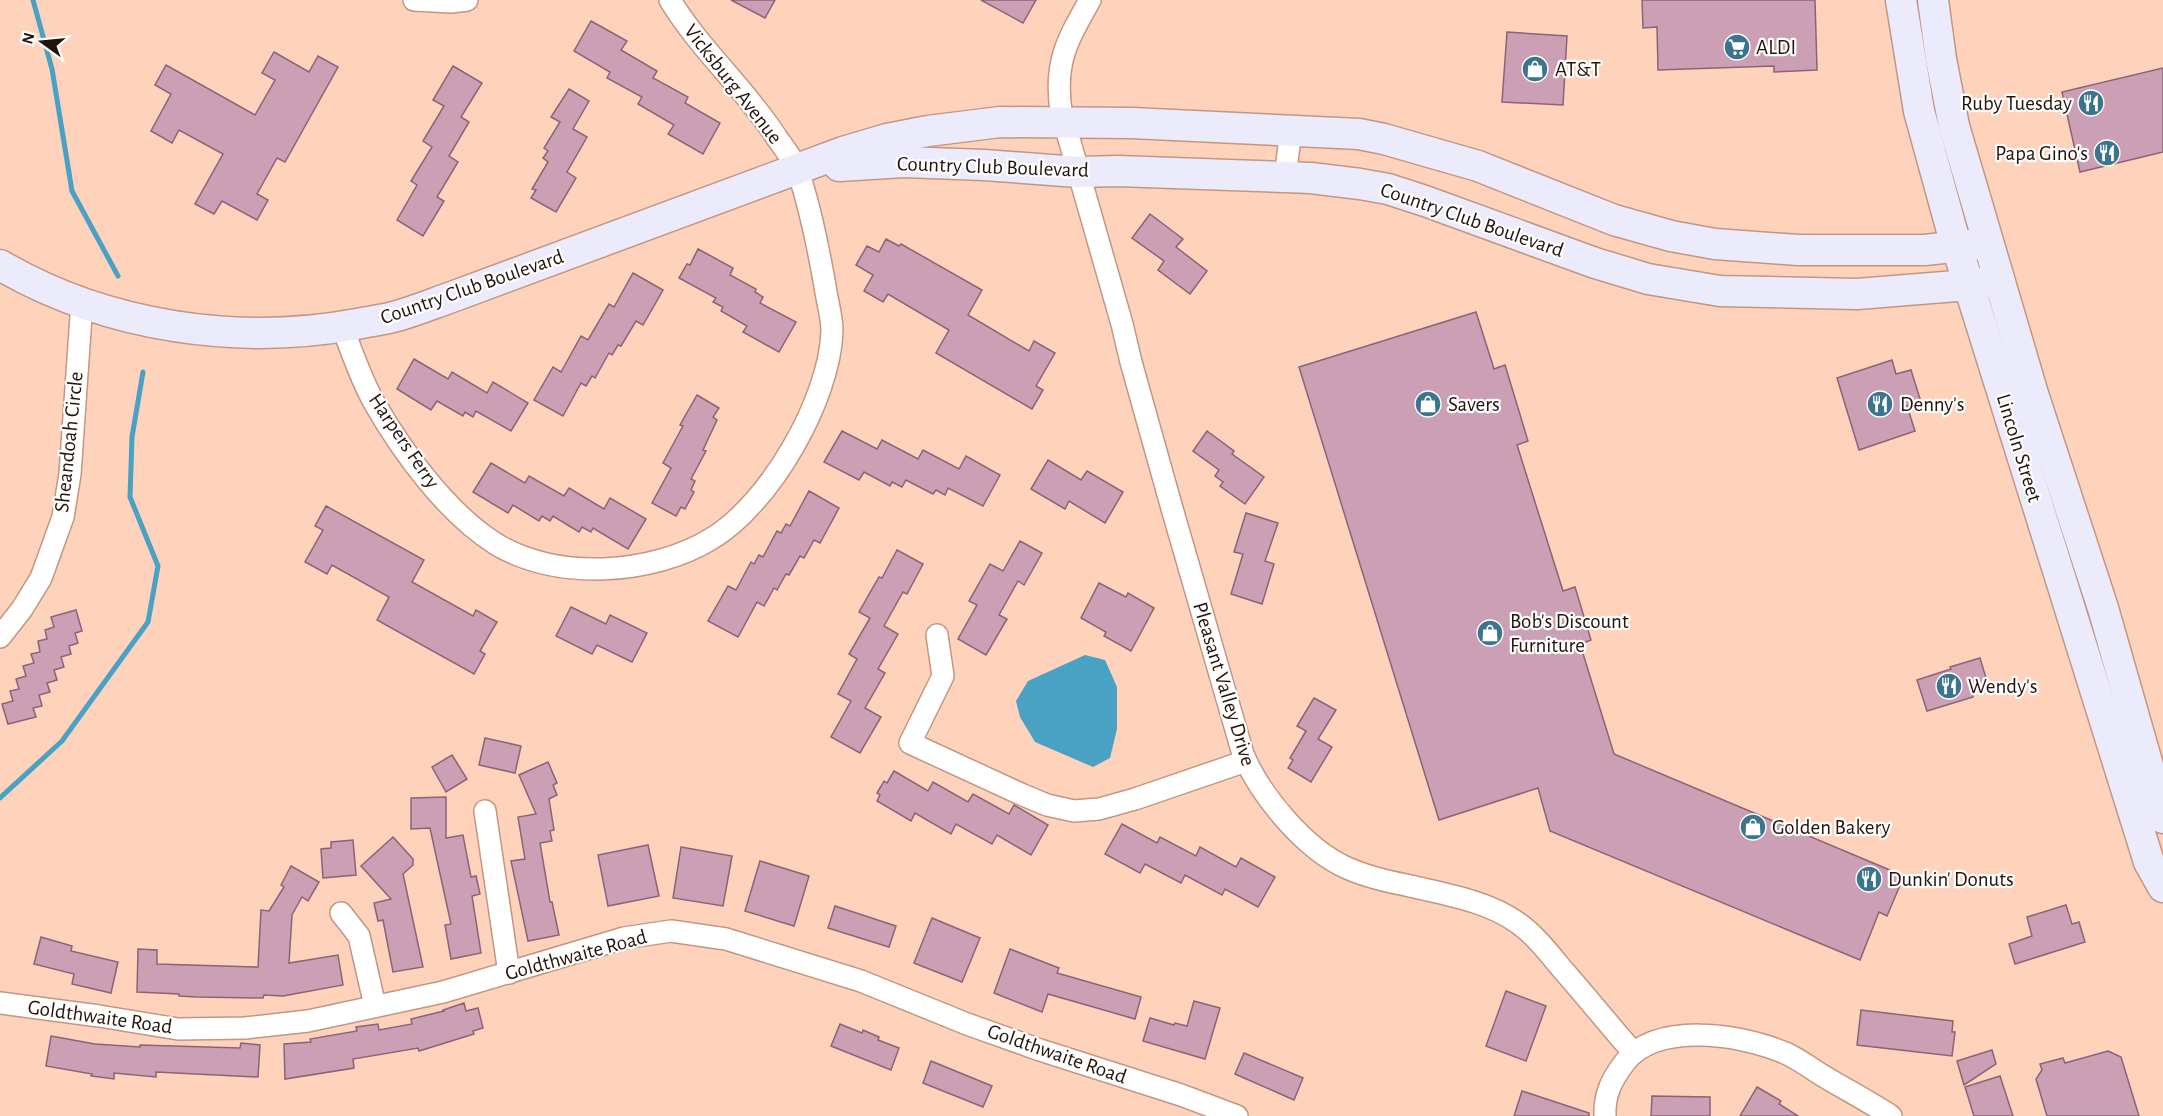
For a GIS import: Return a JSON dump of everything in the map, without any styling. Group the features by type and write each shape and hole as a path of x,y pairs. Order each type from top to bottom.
{"street":[{"path":"414,0 451,2 467,0"},
{"name":"Vicksburg Avenue","path":"670,0 697,41 761,113 797,168"},
{"path":"1065,123 1060,99 1060,65 1071,33 1090,0"},
{"name":"Lincoln Street","path":"1901,0 1919,111 1957,246 2149,862 2163,887"},
{"name":"Lincoln Street","path":"1933,0 1941,59 1954,126 2033,394 2103,608 2163,818"},
{"name":"Country Club Boulevard","path":"0,265 82,302 141,319 213,331 289,331 342,326 396,316 449,298 797,168 865,145 928,131 1000,123 1132,123 1359,134 1478,166 1614,220 1671,236 1715,244 1798,250 1925,250 1988,243"},
{"name":"Pleasant Valley Drive","path":"1065,123 1174,515 1246,761 1264,794 1305,840 1342,866 1379,879 1476,903 1496,910 1517,923 1552,957 1633,1052"},
{"path":"1285,177 1291,130"},
{"name":"Country Club Boulevard","path":"797,168 904,162 1078,172 1118,171 1336,181 1388,189 1595,263 1648,279 1697,288 1720,291 1857,294 1969,285 1999,280"},
{"name":"Harpers Ferry","path":"342,326 355,361 375,403 422,474 450,505 495,543 514,554 566,567 606,570 637,567 675,556 712,538 751,506 782,464 814,407 821,388 832,329 817,242 797,168"},
{"name":"Sheandoah Circle","path":"0,637 22,609 41,578 63,517 70,474 82,302"},
{"path":"937,635 943,676 910,743 1047,805 1074,811 1100,809 1246,761"},
{"path":"485,811 509,973"},
{"path":"341,913 359,936 375,1006"},
{"name":"Goldthwaite Road","path":"0,1003 178,1029 245,1028 308,1021 442,992 624,938 671,931 701,934 751,946 861,981 1019,1042 1181,1095 1237,1116"},
{"path":"1605,1116 1604,1104 1608,1088 1633,1052 1649,1043 1668,1038 1698,1035 1746,1040 1783,1052 1891,1116"}],"water":[{"path":"1085,655 1105,660 1117,687 1117,729 1110,758 1093,767 1035,742 1020,717 1016,701 1028,681"}],"building":[{"path":"731,0 775,0 765,18"},
{"path":"981,0 1036,0 1023,23"},
{"name":"ALDI","path":"1642,0 1815,0 1817,70 1774,72 1774,66 1658,70 1657,27 1643,28"},
{"path":"591,21 627,41 621,50 657,71 653,78 688,97 685,103 720,123 703,154 668,134 674,125 638,104 642,97 607,78 610,72 574,51"},
{"name":"AT&T","path":"1507,32 1567,36 1563,105 1502,102"},
{"path":"274,52 309,72 318,56 338,67 285,162 277,158 257,194 268,200 257,220 222,201 214,214 195,204 223,154 179,130 172,143 151,131 171,94 155,85 166,65 255,115 275,80 262,73"},
{"path":"453,66 482,83 461,117 469,122 449,156 458,162 437,197 444,201 423,236 397,220 417,185 411,181 432,147 423,141 444,106 433,100"},
{"path":"2163,68 2163,152 2080,172 2062,92"},
{"path":"569,89 589,101 573,129 587,137 567,172 576,178 556,212 531,198 536,190 532,189 548,162 543,158 548,151 544,148 560,122 551,117"},
{"path":"1150,214 1183,239 1176,247 1207,271 1190,294 1158,270 1164,261 1132,238"},
{"path":"886,239 899,246 901,244 982,290 968,315 1029,351 1034,341 1055,353 1036,386 1043,390 1032,409 936,353 949,330 888,294 883,302 864,291 873,275 856,265 867,246 879,252"},
{"path":"698,249 733,268 730,275 756,289 755,292 763,297 760,303 796,322 779,352 743,332 747,326 721,311 723,307 713,302 716,298 679,278 687,264 690,265"},
{"path":"633,273 663,290 643,325 636,321 621,346 618,345 612,355 609,353 595,378 592,376 586,386 581,383 563,416 534,400 553,367 561,372 581,336 588,340 609,304 614,307"},
{"path":"1476,312 1494,369 1505,365 1528,441 1517,445 1563,591 1575,587 1591,640 1580,644 1614,754 1904,876 1887,916 1879,912 1860,960 1550,831 1538,788 1439,820 1299,367"},
{"path":"414,359 448,379 452,372 487,393 493,382 528,403 511,431 476,411 473,417 465,412 463,416 437,401 431,410 397,389"},
{"name":"Denny's","path":"1892,360 1896,374 1911,370 1921,402 1907,406 1915,431 1859,450 1837,378"},
{"path":"697,395 719,408 713,417 717,420 703,450 706,451 691,479 695,481 691,490 694,492 685,509 681,507 676,516 652,503 671,468 663,463"},
{"path":"842,431 877,449 882,440 918,459 923,450 959,469 966,456 1000,475 983,506 948,488 945,495 936,490 933,494 906,480 902,487 892,482 890,486 864,472 859,480 824,462"},
{"path":"1207,431 1234,451 1232,454 1264,477 1245,504 1220,486 1223,482 1215,476 1219,470 1193,451"},
{"path":"1048,460 1081,480 1087,471 1123,492 1105,523 1069,501 1065,509 1031,489"},
{"path":"491,463 525,483 529,476 564,496 569,488 604,509 610,498 646,519 628,549 593,528 591,532 582,527 579,532 553,516 550,521 542,516 539,521 513,505 508,513 473,492"},
{"path":"809,491 839,508 820,543 814,540 804,558 800,556 777,590 774,588 764,606 757,602 738,637 708,621 728,586 736,590 751,562 754,564 759,555 763,557 777,531 781,533 786,524 790,526"},
{"path":"326,506 424,560 412,582 473,616 476,610 497,622 480,651 485,654 474,674 377,620 389,597 332,565 327,574 305,562 323,530 315,526"},
{"path":"1246,513 1278,523 1265,561 1274,564 1262,604 1231,594 1243,554 1234,552"},
{"path":"1020,541 1042,553 1024,585 1018,581 999,615 1007,619 986,655 958,639 977,605 969,601 990,564 1003,571"},
{"path":"897,550 923,564 907,594 903,592 884,626 898,634 878,669 885,673 865,708 881,717 860,753 831,737 851,701 838,694 857,659 849,654 870,618 859,612 879,577 882,578"},
{"path":"1099,583 1126,597 1128,593 1154,608 1131,651 1104,636 1106,632 1081,618"},
{"path":"571,607 606,624 610,615 647,633 632,662 597,645 592,654 556,636"},
{"path":"76,610 82,631 75,633 78,643 69,646 71,654 61,657 64,667 54,670 57,680 47,683 50,692 39,695 42,706 33,708 36,717 8,724 2,704 13,701 10,691 19,689 16,679 26,676 23,666 34,663 31,654 40,652 38,641 47,639 45,630 54,627 51,617"},
{"name":"Wendy's","path":"1980,658 1989,688 1972,693 1973,697 1927,711 1917,680"},
{"path":"1314,698 1336,710 1318,739 1332,747 1311,782 1288,768 1293,760 1290,758 1306,731 1297,726"},
{"path":"485,738 521,746 515,773 479,765"},
{"path":"452,755 467,779 446,792 432,767"},
{"path":"548,762 557,783 553,785 557,795 549,799 554,830 550,831 552,841 540,843 550,902 552,902 559,935 528,941 511,861 525,859 518,817 536,814 519,775"},
{"path":"894,771 928,791 933,782 968,802 973,794 1009,814 1014,805 1048,825 1031,855 997,835 992,844 956,824 951,834 915,813 911,821 877,801 880,795 877,793"},
{"path":"446,797 446,838 463,835 471,877 476,876 480,894 472,896 481,953 451,959 445,925 451,924 430,828 411,829 411,798"},
{"path":"1122,824 1157,843 1160,837 1196,856 1200,847 1236,867 1241,858 1275,877 1258,907 1225,889 1222,895 1185,875 1181,883 1145,864 1140,873 1105,854"},
{"path":"393,837 413,859 413,865 403,874 423,967 393,972 383,920 378,921 374,903 391,899 361,866"},
{"path":"353,840 356,875 323,878 321,849 331,848 331,842"},
{"path":"648,845 659,896 608,906 598,855"},
{"path":"681,847 732,856 723,906 673,898"},
{"path":"760,861 809,876 794,926 745,911"},
{"path":"291,866 319,882 308,901 302,897 292,915 289,963 338,955 343,985 283,996 264,995 263,998 197,997 137,992 138,949 157,950 157,964 258,967 261,910 269,911 284,887 281,885"},
{"path":"2066,905 2072,924 2079,922 2085,942 2015,964 2009,944 2032,936 2027,917"},
{"path":"835,906 896,926 889,947 828,928"},
{"path":"932,918 980,938 962,982 914,963"},
{"path":"41,937 72,946 71,951 118,962 111,993 72,984 74,974 34,964"},
{"path":"1010,949 1059,968 1057,973 1141,997 1135,1019 1048,994 1042,1012 994,993"},
{"path":"1506,991 1546,1006 1526,1061 1486,1046"},
{"path":"1194,1001 1220,1008 1205,1059 1143,1041 1150,1018 1187,1026"},
{"path":"464,1003 466,1011 478,1008 483,1028 473,1031 474,1034 419,1051 418,1048 353,1059 354,1068 285,1079 284,1044 311,1042 310,1039 357,1031 356,1027 378,1024 379,1030 412,1024 411,1019 444,1011"},
{"path":"1861,1010 1953,1021 1952,1032 1955,1032 1952,1056 1857,1045"},
{"path":"840,1024 862,1033 863,1030 879,1037 878,1040 899,1048 891,1070 831,1046"},
{"path":"51,1036 95,1044 140,1047 140,1045 240,1048 241,1043 260,1045 258,1077 156,1072 156,1077 114,1073 114,1079 91,1076 92,1074 46,1066"},
{"path":"1992,1050 1996,1064 1964,1085 1957,1061"},
{"path":"2108,1051 2121,1057 2139,1116 2047,1116 2036,1079 2042,1070 2040,1064 2063,1058 2065,1063"},
{"path":"1244,1053 1303,1078 1294,1100 1235,1074"},
{"path":"931,1061 992,1086 983,1107 923,1083"},
{"path":"2000,1076 2013,1116 1974,1116 1965,1087"},
{"path":"1757,1087 1781,1101 1779,1104 1798,1116 1740,1116"},
{"path":"1522,1091 1589,1113 1589,1116 1514,1116"},
{"path":"1652,1096 1710,1097 1710,1116 1651,1116"}],"waterway":[{"path":"33,0 52,69 72,191 118,276"},
{"path":"0,798 62,741 148,622 158,566 130,497 132,437 143,372"}],"place":[{"name":"ALDI","path":"1737,47"},
{"name":"AT&T","path":"1535,69"},
{"name":"Ruby Tuesday","path":"2091,103"},
{"name":"Papa Gino's","path":"2107,153"},
{"name":"Savers","path":"1428,404"},
{"name":"Denny's","path":"1880,404"},
{"name":"Bob's Discount Furniture","path":"1490,633"},
{"name":"Wendy's","path":"1949,686"},
{"name":"Golden Bakery","path":"1753,827"},
{"name":"Dunkin' Donuts","path":"1869,879"}]}
